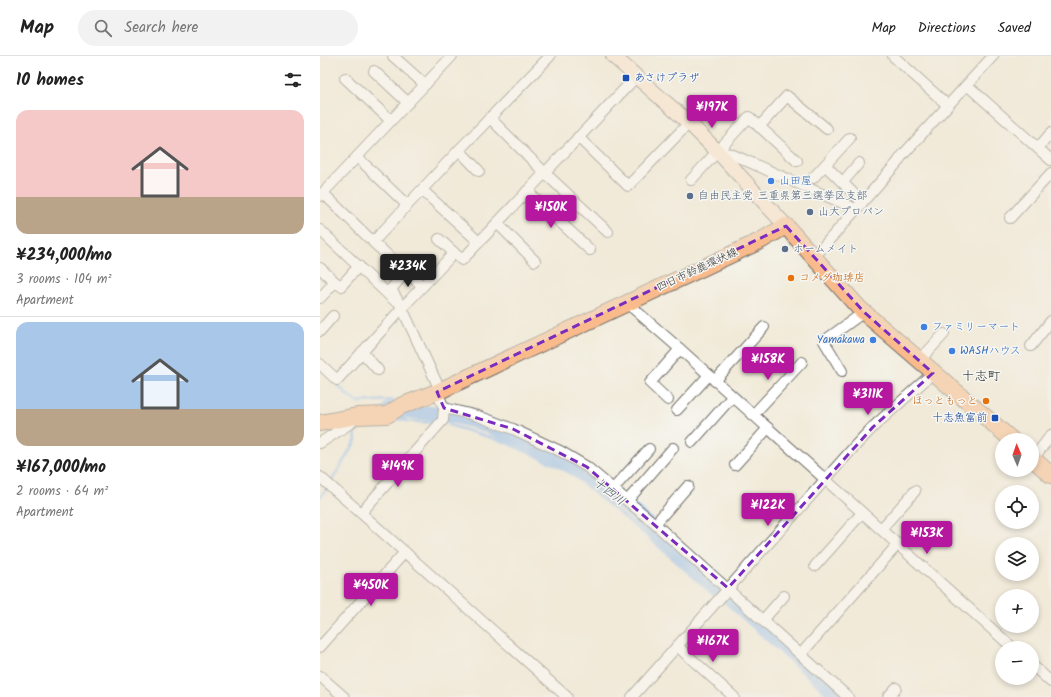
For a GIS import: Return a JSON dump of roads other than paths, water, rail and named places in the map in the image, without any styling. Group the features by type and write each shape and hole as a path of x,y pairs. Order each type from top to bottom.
{"main road":[{"path":"786,226 864,312 1004,433"},
{"name":"四日市鈴鹿環状線","path":"320,423 357,416 387,415 760,241 786,226"},
{"path":"1039,464 1051,476"}],"street":[{"path":"393,56 426,84"},
{"path":"375,240 369,238 321,194 452,56"},
{"path":"375,240 550,56"},
{"path":"613,56 718,152 786,226"},
{"path":"893,56 947,106"},
{"path":"814,257 993,56"},
{"path":"374,71 409,102"},
{"path":"439,238 462,260 636,77"},
{"path":"345,78 387,117 392,119"},
{"path":"967,85 1051,160"},
{"path":"759,127 787,96 827,129"},
{"path":"490,118 608,232"},
{"path":"691,180 749,118 797,161"},
{"path":"578,137 628,186 689,124"},
{"path":"1038,148 1051,133"},
{"path":"813,178 850,138"},
{"path":"459,150 479,171"},
{"path":"718,152 731,154 859,205"},
{"path":"356,157 407,205"},
{"path":"843,182 859,163"},
{"path":"825,165 843,182 859,205"},
{"path":"1010,218 1051,173"},
{"path":"422,190 479,242"},
{"path":"527,191 590,250"},
{"path":"497,223 535,261"},
{"path":"320,230 402,308"},
{"path":"375,240 374,242 423,286"},
{"path":"320,364 337,380 454,253"},
{"path":"320,268 341,286 358,266"},
{"path":"361,513 443,420 444,408 439,391 402,308 391,289 406,272"},
{"path":"320,298 335,282"},
{"path":"627,303 1005,641"},
{"path":"842,371 824,341 864,312"},
{"path":"320,331 333,316"},
{"path":"1031,346 1051,321"},
{"path":"677,410 764,327"},
{"path":"920,360 944,334"},
{"path":"668,400 650,383 680,349"},
{"path":"362,352 378,370"},
{"path":"753,415 802,362"},
{"path":"632,697 873,426 934,373"},
{"path":"692,442 732,397"},
{"path":"444,408 478,416 513,429 550,446 587,467 628,500 726,591 763,620 848,697"},
{"path":"320,443 352,422 357,416"},
{"path":"735,465 768,428"},
{"path":"1039,450 1051,435"},
{"path":"628,500 673,448"},
{"path":"614,488 649,449"},
{"path":"326,482 567,697"},
{"path":"655,524 688,486"},
{"path":"881,529 915,491"},
{"path":"815,566 862,513"},
{"path":"801,654 898,544"},
{"path":"320,647 405,552"},
{"path":"763,620 784,596"},
{"path":"677,646 734,697"},
{"path":"1039,671 1051,682"},
{"path":"320,676 344,697"},
{"path":"888,697 896,688"}],"waterway":[{"path":"335,383 351,398 358,402 394,401"},
{"name":"十四川","path":"390,409 453,416 478,422 548,452 572,466 595,481 629,508 840,697"},
{"name":"十四川","path":"412,409 421,412"},
{"path":"392,420 402,419 407,421 433,423"},
{"path":"331,482 356,440 354,425 363,423"},
{"path":"449,425 505,442 554,464 573,475 646,535 716,597"},
{"path":"320,497 327,488"}],"place":[{"name":"あさけプラザ","path":"626,78"},
{"name":"山田屋","path":"771,181"},
{"name":"自由民主党 三重県第三選挙区支部","path":"690,196"},
{"name":"山大プロパン","path":"810,212"},
{"name":"ホームメイト","path":"785,249"},
{"name":"コメダ珈琲店","path":"791,278"},
{"name":"ファミリーマート","path":"924,327"},
{"name":"Yamakawa","path":"873,340"},
{"name":"WASHハウス","path":"952,351"},
{"name":"ほっともっと","path":"986,401"},
{"name":"十志魚富前","path":"995,418"}],"district":[{"name":"十志町","path":"981,376"}]}
